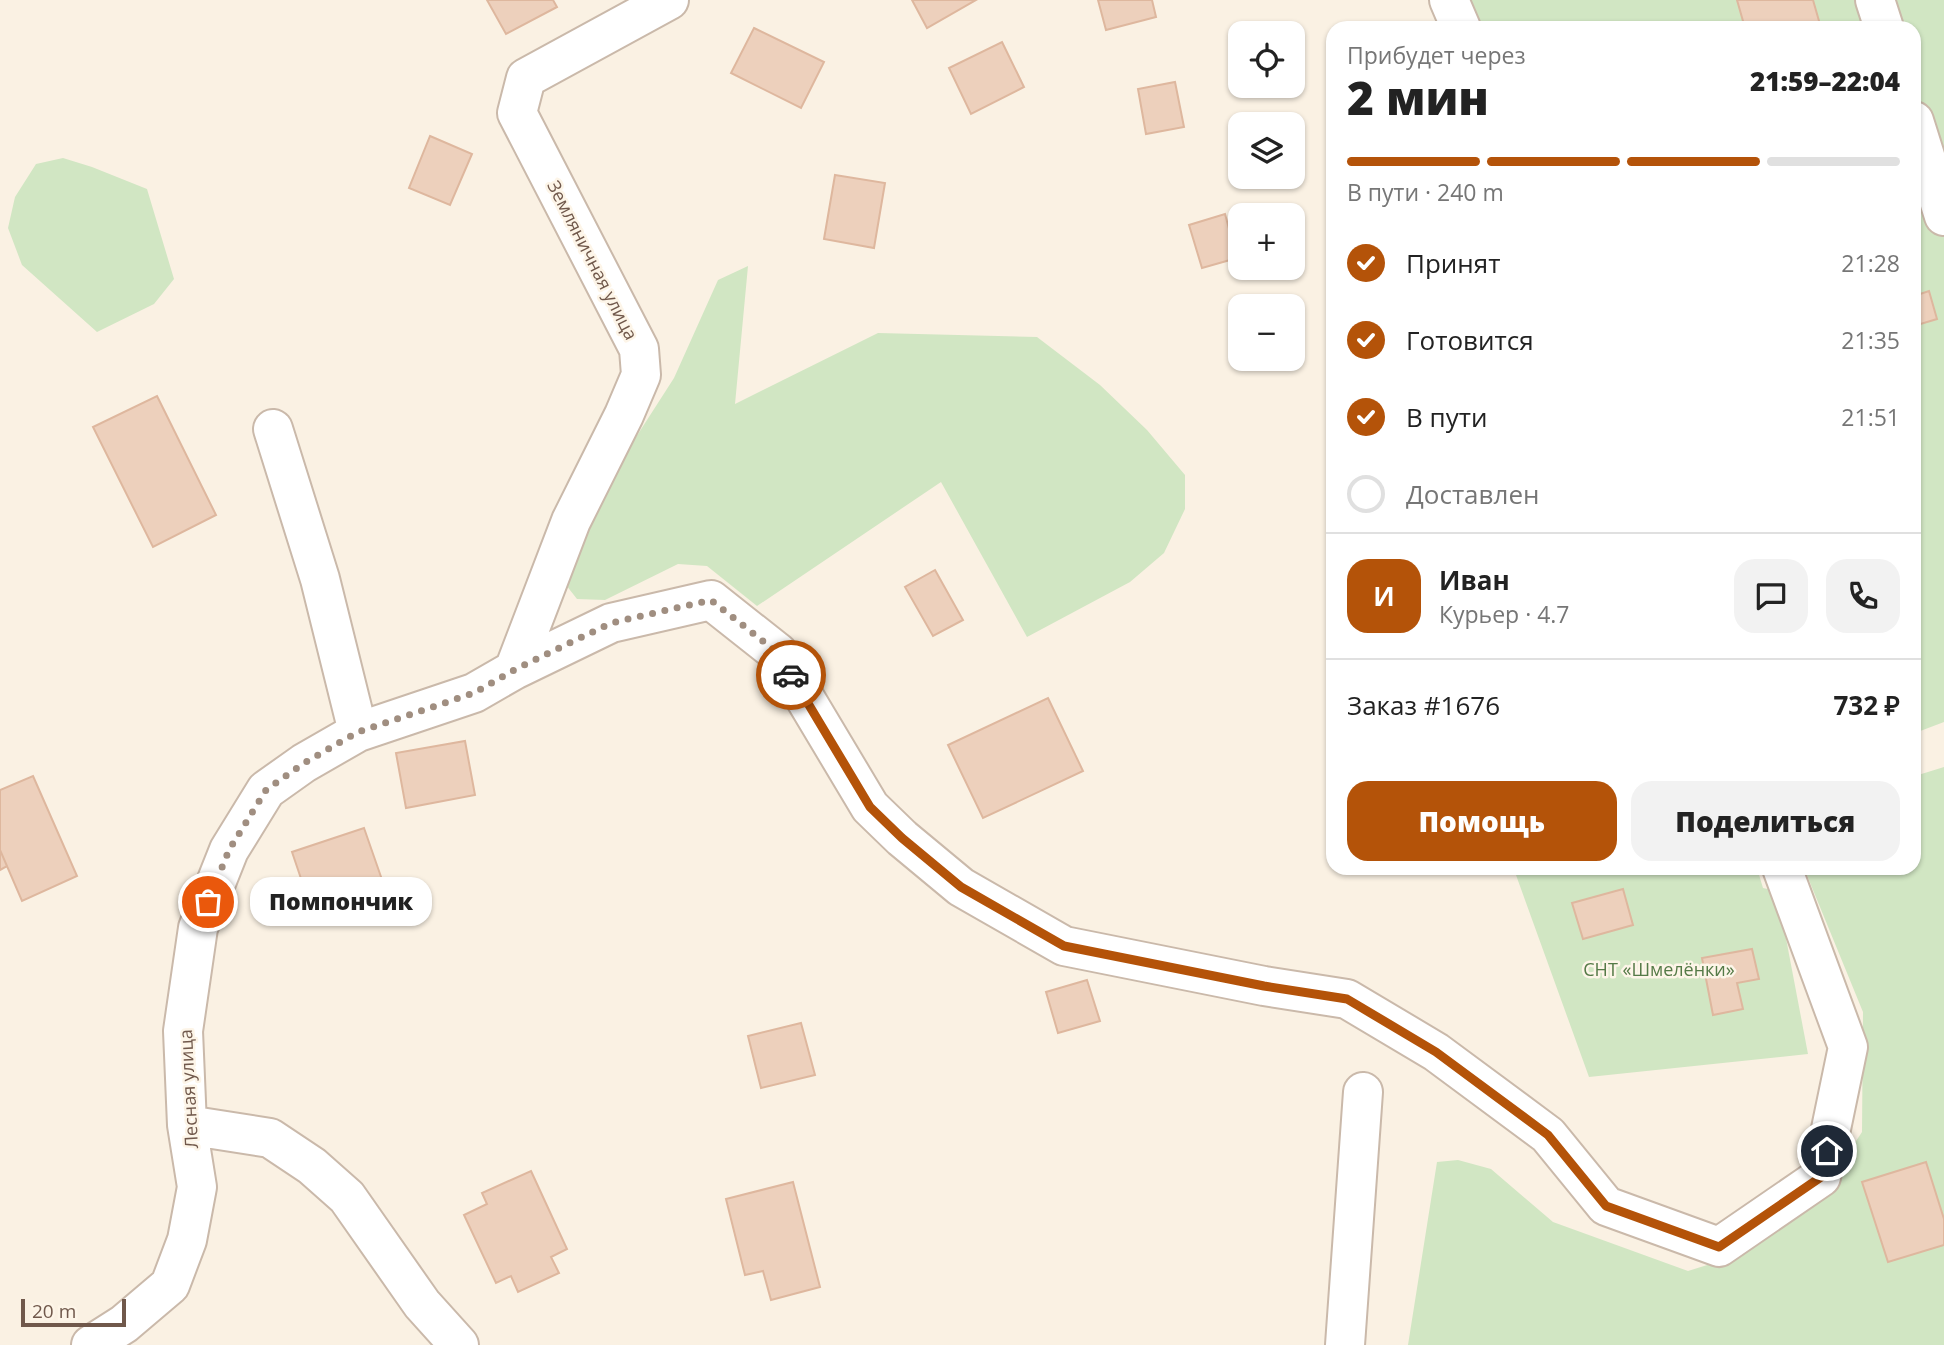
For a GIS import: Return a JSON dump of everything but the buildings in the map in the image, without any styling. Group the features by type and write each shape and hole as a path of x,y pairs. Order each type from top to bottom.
{"lane":[{"name":"Земляничная улица","path":"514,670 572,521 641,375 639,349 517,113 526,78 669,0"},
{"path":"1449,0 1458,21"},
{"path":"1875,0 1882,21"},
{"path":"1921,143 1944,216"},
{"path":"273,429 320,579 358,732"},
{"name":"Лесная улица","path":"91,1345 124,1324 170,1285 187,1240 197,1187 187,1125 183,1031 198,928 229,850 266,790 304,763 358,732 474,693 514,670 611,623 711,600 778,653 870,807 902,838 961,887 1064,946 1264,986 1347,999 1436,1052 1548,1135 1606,1206 1719,1247 1821,1177 1848,1047 1785,875"},
{"path":"1345,1345 1363,1092"},
{"path":"187,1125 270,1138 312,1166 347,1197 422,1304 460,1345"}],"green space":[{"path":"1449,0 1944,0 1944,722 1921,731 1921,21 1458,21"},
{"path":"63,158 147,189 174,279 154,304 97,332 22,265 8,228 15,197 36,164"},
{"path":"748,266 735,404 878,333 1037,337 1100,385 1147,430 1185,475 1185,509 1164,553 1130,582 1027,637 941,482 757,606 707,566 678,564 605,600 577,599 566,585 574,554 620,462 674,378 718,280"},
{"path":"1944,767 1944,1345 1408,1345 1437,1162 1458,1160 1491,1169 1553,1222 1688,1271 1733,1257 1798,1217 1827,1185 1862,1132 1863,1012 1807,875 1921,875 1921,774"},
{"name":"СНТ «Шмелёнки»","path":"1516,875 1759,875 1763,888 1777,891 1808,1054 1589,1077"}],"way so far":[{"path":"208,902 229,850 266,790 304,763 358,732 474,693 514,670 611,623 711,600 778,653 791,675"}],"place":[{"name":"Помпончик","path":"208,902"}],"route":[{"path":"791,675 870,807 902,838 961,887 1064,946 1264,986 1347,999 1436,1052 1548,1135 1606,1206 1719,1247 1821,1177 1827,1151"}]}
